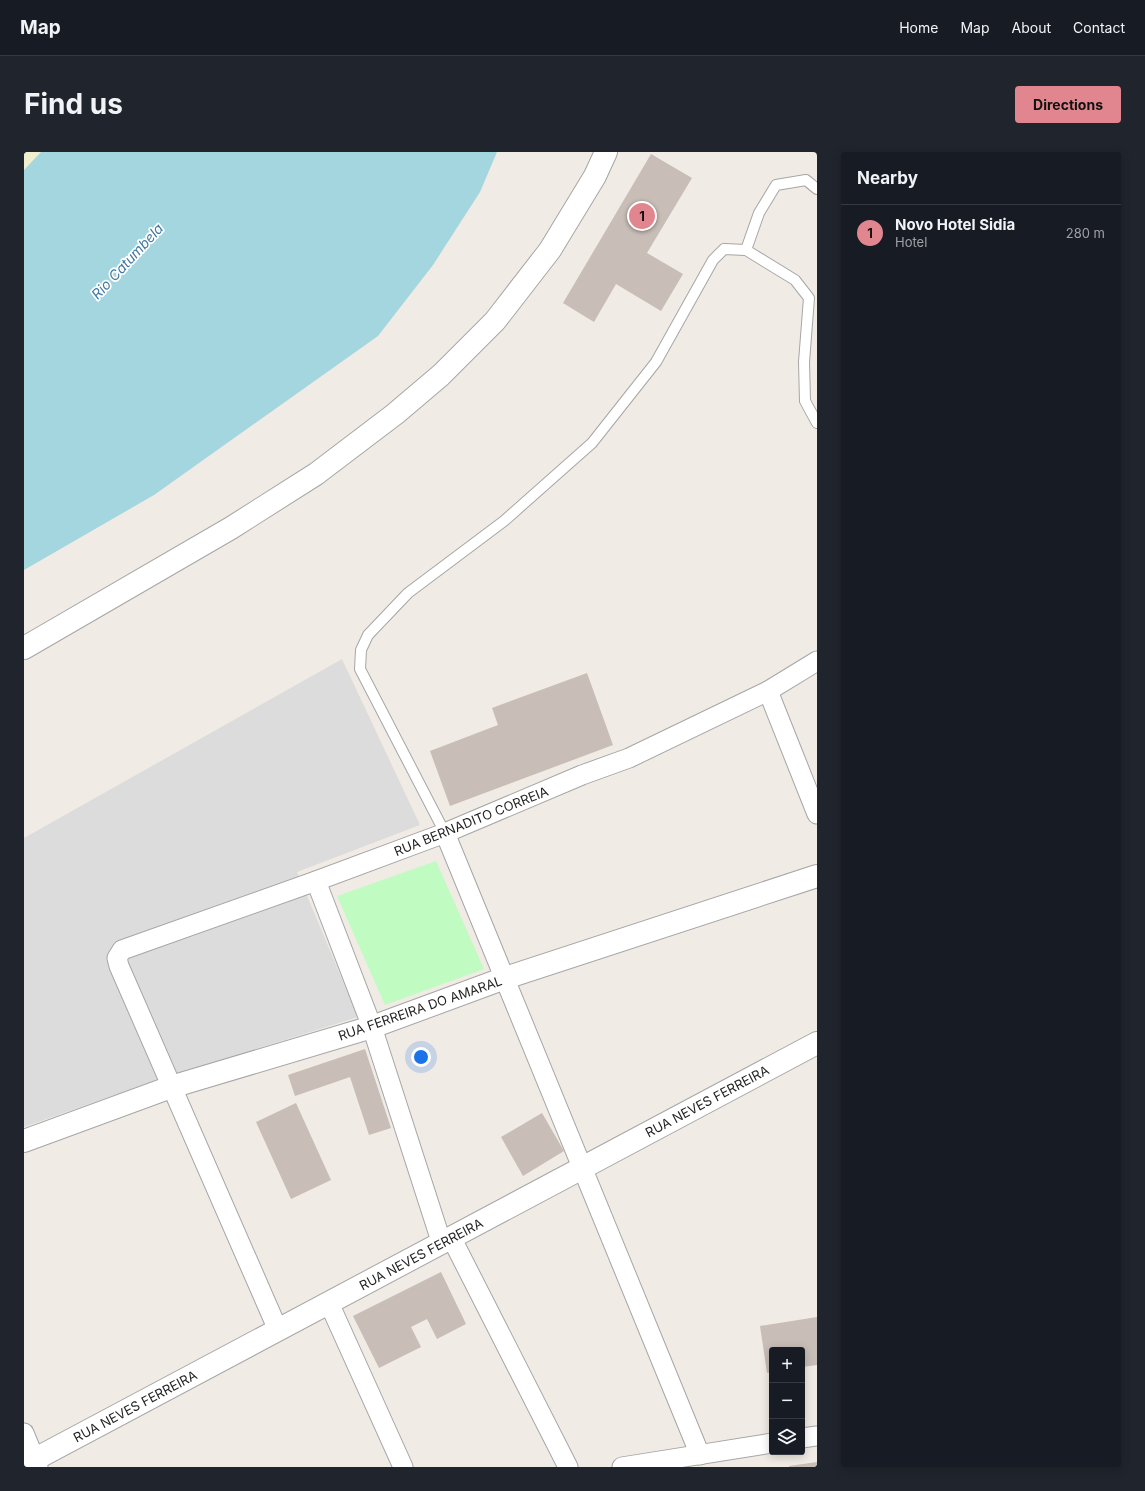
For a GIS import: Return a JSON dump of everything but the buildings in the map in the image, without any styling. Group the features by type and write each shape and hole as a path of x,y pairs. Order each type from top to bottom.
{"street":[{"path":"24,648 231,528 316,474 395,414 441,374 495,322 550,250 595,176 606,152"},
{"name":"RUA BERNADITO CORREIA","path":"171,1087 119,966 118,958 122,950 445,833 582,775 629,758 768,691 817,661"},
{"path":"768,691 817,814"},
{"path":"445,833 700,1455"},
{"name":"RUA FERREIRA DO AMARAL","path":"24,1141 171,1087 372,1027 505,978 817,876"},
{"path":"316,881 372,1027 446,1239 568,1467"},
{"name":"RUA NEVES FERREIRA","path":"32,1463 446,1239 817,1043"},
{"path":"171,1087 278,1330"},
{"path":"329,1303 403,1467"},
{"path":"24,1433 32,1463"},
{"path":"805,1438 817,1436"},
{"path":"622,1467 769,1444"}],"lane":[{"path":"746,250 759,213 776,184 806,180 817,189"},
{"path":"445,833 360,669 361,650 368,635 408,593 504,521 592,443 656,362 713,260 724,249 746,250 795,280 809,298 804,362 805,401 817,423"}],"shaded area":[{"path":"342,659 420,825 297,872 358,1017 157,1080 24,1127 24,838"}],"green space":[{"path":"24,152 41,152 24,170"},
{"path":"436,861 484,969 385,1005 337,896"}],"water":[{"name":"Rio Catumbela","path":"41,152 497,152 480,192 433,265 378,336 154,495 24,570 24,170"}],"place":[{"name":"Novo Hotel Sidia","path":"642,216"}]}
